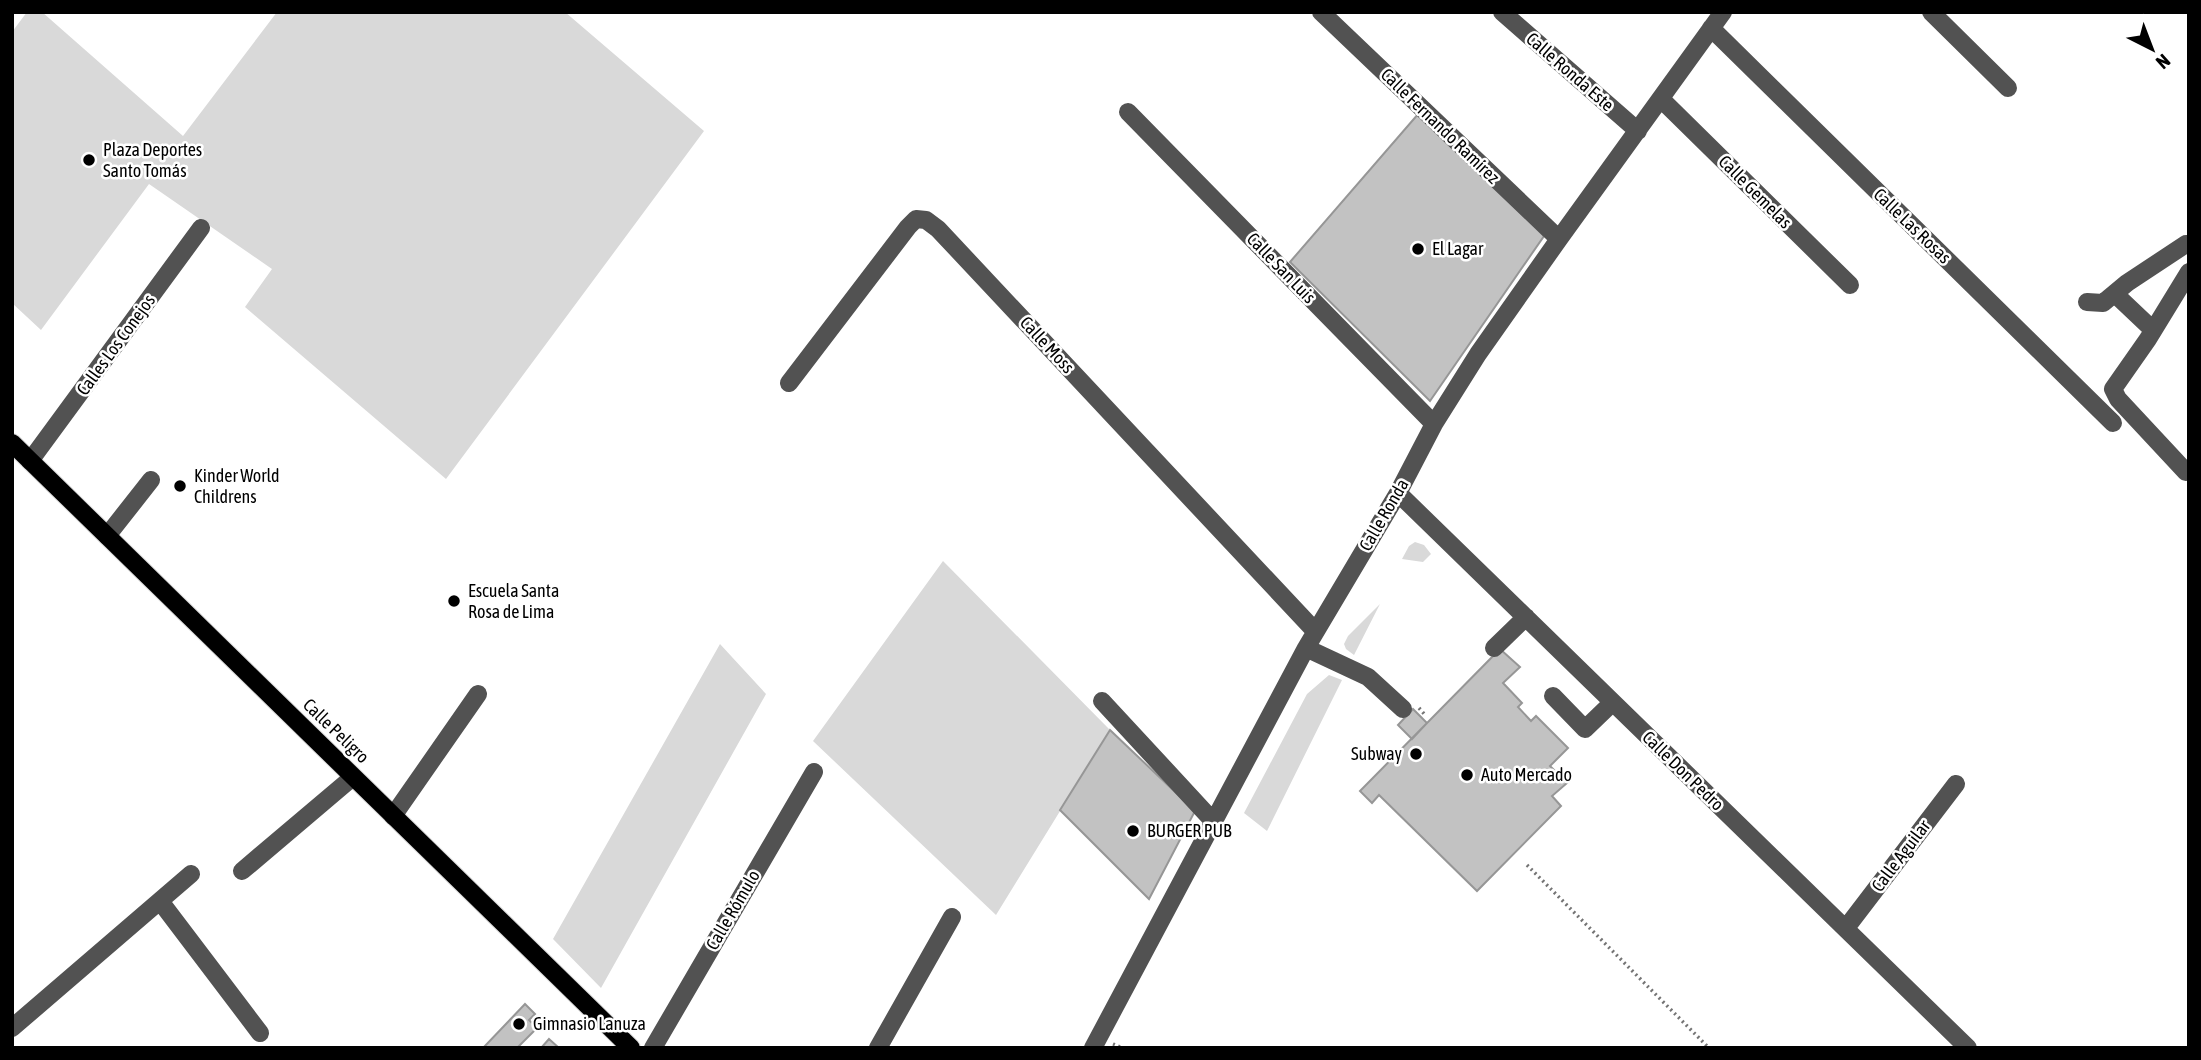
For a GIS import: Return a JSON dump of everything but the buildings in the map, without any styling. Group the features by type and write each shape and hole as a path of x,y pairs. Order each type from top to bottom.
{"main road":[{"name":"Calle Peligro","path":"12,443 631,1048"}],"street":[{"name":"Calle Fernando Ramírez","path":"1321,12 1559,239"},
{"name":"Calle Ronda Este","path":"1502,12 1638,131"},
{"name":"Calle Ronda","path":"1093,1048 1315,631 1398,493 1434,424 1478,354 1723,12"},
{"path":"1931,12 2008,88"},
{"name":"Calle Las Rosas","path":"1711,28 2113,423"},
{"name":"Calle Gemelas","path":"1661,99 1850,285"},
{"name":"Calle San Luis","path":"1128,111 1434,424"},
{"name":"Calle Moss","path":"789,383 908,226 916,219 926,220 947,239 1315,631"},
{"name":"Calles Los Conejos","path":"30,461 201,228"},
{"path":"2087,302 2103,303 2127,283 2189,244"},
{"path":"2188,471 2118,399 2113,389 2189,272"},
{"path":"2115,294 2153,330"},
{"path":"107,536 151,480"},
{"name":"Calle Don Pedro","path":"1398,493 1968,1048"},
{"path":"1494,648 1526,617"},
{"path":"1306,648 1368,677 1404,709"},
{"path":"393,816 478,694"},
{"path":"1553,696 1585,729 1612,703"},
{"path":"1102,701 1213,821"},
{"name":"Calle Rómulo","path":"653,1048 814,772"},
{"path":"242,871 353,777"},
{"name":"Calle Aguilar","path":"1846,928 1956,784"},
{"path":"16,1018 191,874"},
{"path":"160,901 260,1033"},
{"path":"878,1048 952,917"}],"path":[{"path":"1527,865 1709,1048"}],"shaded area":[{"path":"27,12 42,12 183,136 277,12 565,12 704,131 446,479 245,307 272,269 149,184 41,330 12,303 12,32"},
{"path":"1415,542 1424,545 1431,554 1423,562 1402,559 1409,546"},
{"path":"943,561 1110,730 996,915 813,741"},
{"path":"1380,604 1354,655 1344,644 1348,636"},
{"path":"720,644 766,694 601,988 553,939"},
{"path":"1329,675 1342,680 1267,831 1244,813 1307,694"}],"place":[{"name":"Plaza Deportes Santo Tomás","path":"89,160"},
{"name":"El Lagar","path":"1418,249"},
{"name":"Kinder World Childrens","path":"180,486"},
{"name":"Escuela Santa Rosa de Lima","path":"454,601"},
{"name":"Subway","path":"1416,754"},
{"name":"Auto Mercado","path":"1467,775"},
{"name":"BURGER PUB","path":"1133,831"},
{"name":"Gimnasio Lanuza","path":"519,1024"}]}
